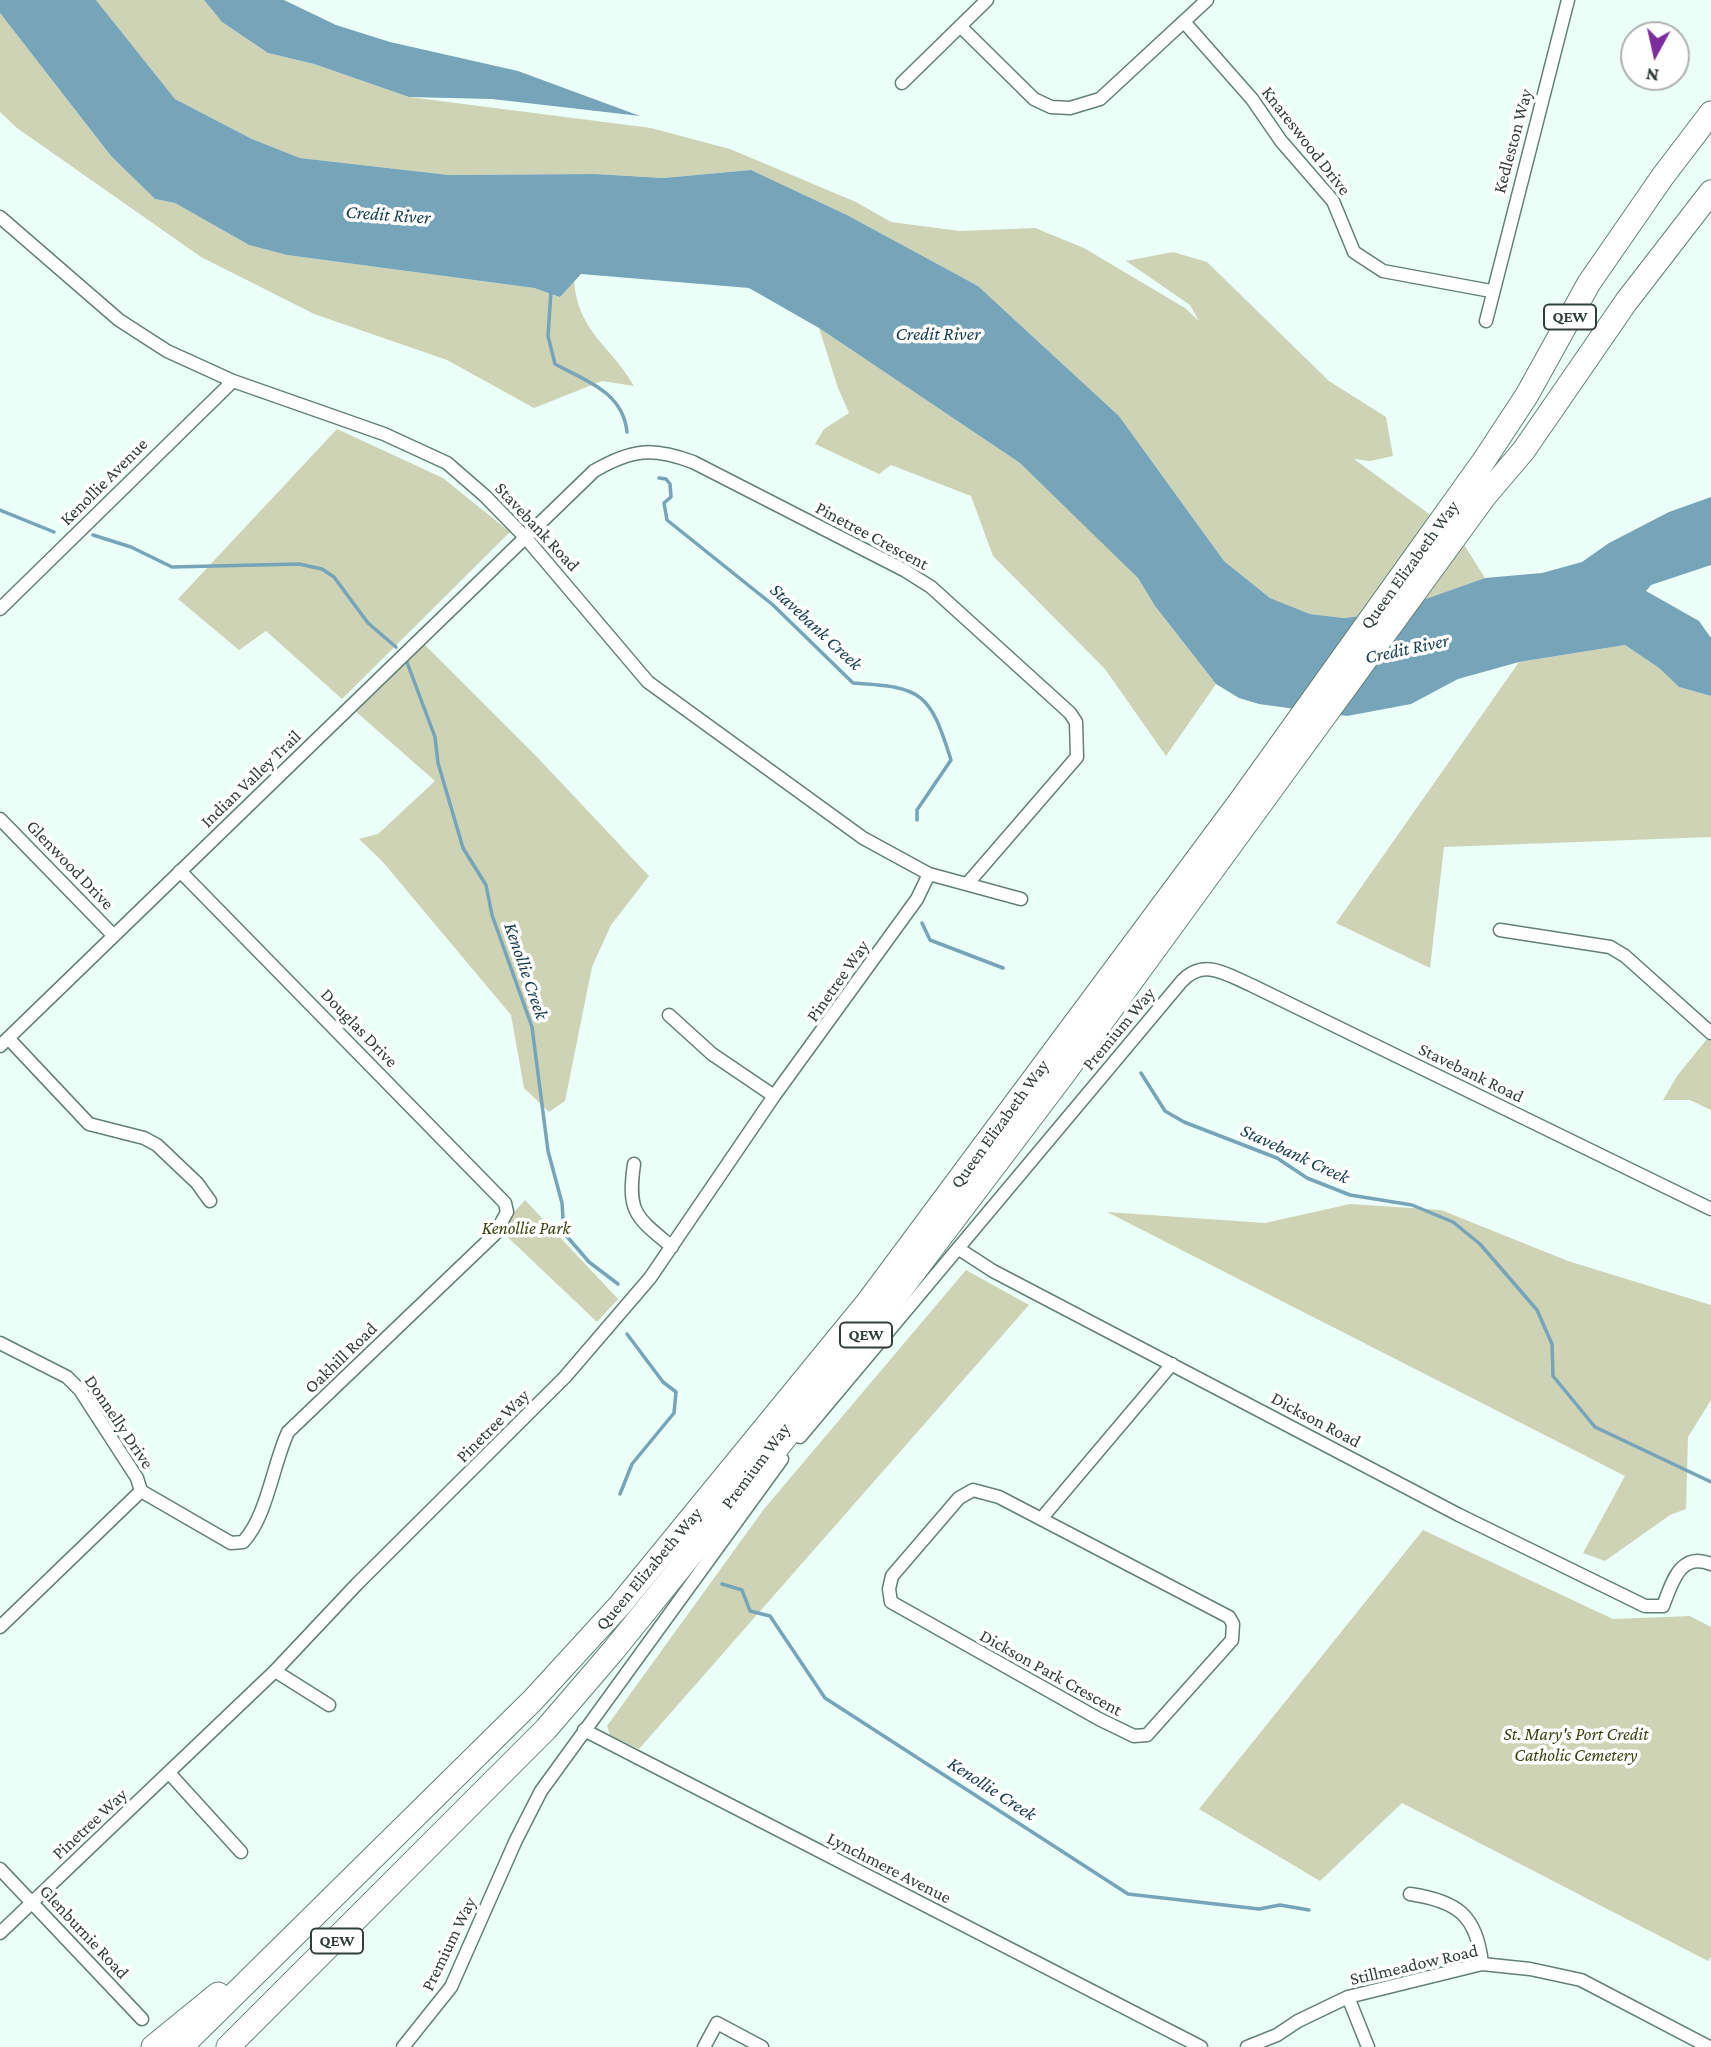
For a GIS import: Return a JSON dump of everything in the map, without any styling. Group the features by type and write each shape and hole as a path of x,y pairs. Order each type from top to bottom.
{"highway":[{"name":"Queen Elizabeth Way","path":"228,2047 444,1834 546,1729 836,1375 1063,1074 1249,805 1476,490 1589,283 1663,176 1711,113"},
{"name":"Queen Elizabeth Way","path":"1476,490 1524,450 1626,302 1711,192"},
{"name":"Queen Elizabeth Way","path":"180,2047 533,1700 620,1605 867,1303 1249,805"},
{"path":"153,2047 199,2007 259,1968"}],"street":[{"path":"902,83 987,0"},
{"path":"960,26 1034,99 1051,107 1070,108 1100,99 1207,0"},
{"name":"Kedleston Way","path":"1491,291 1568,0"},
{"name":"Knareswood Drive","path":"1185,23 1252,99 1281,141 1333,201 1354,252 1383,271 1491,291"},
{"name":"Stavebank Road","path":"0,218 119,320 167,351 233,381 422,449 447,463 525,537 648,682 863,838 929,874 1021,899"},
{"path":"1486,321 1491,291"},
{"name":"Kenollie Avenue","path":"2,604 233,381"},
{"name":"Pinetree Crescent","path":"525,537 594,471 631,452 650,451 692,462 881,557 930,587 1076,722 1077,757 968,883"},
{"name":"Indian Valley Trail","path":"4,1042 525,537"},
{"name":"Glenwood Drive","path":"0,819 114,936"},
{"name":"Douglas Drive","path":"180,871 505,1203 507,1212"},
{"name":"Pinetree Way","path":"0,1933 170,1774 275,1671 357,1584 565,1377 650,1279 774,1096 910,909 929,874"},
{"path":"1500,930 1610,947 1625,956 1711,1033"},
{"name":"Stavebank Road","path":"1215,969 1711,1209"},
{"name":"Premium Way","path":"403,2047 451,1987 527,1816 584,1730 769,1476 1182,981 1195,970 1215,969"},
{"path":"669,1015 712,1054 774,1096"},
{"path":"4,1042 89,1124 144,1138 157,1145 197,1183 210,1201"},
{"path":"634,1164 630,1192 636,1215 672,1247"},
{"name":"Oakhill Road","path":"141,1491 231,1543 243,1542 254,1531 288,1432 495,1234 507,1212"},
{"name":"Dickson Road","path":"959,1249 993,1271 1572,1572 1645,1606 1662,1606 1677,1571 1692,1561 1711,1564"},
{"name":"Donnelly Drive","path":"0,1343 67,1377 80,1390 137,1478 141,1491 0,1628"},
{"path":"1041,1519 1172,1364"},
{"name":"Dickson Park Crescent","path":"973,1490 999,1497 1041,1519 1218,1609 1233,1624 1232,1640 1228,1646 1147,1735 1134,1736 1121,1731 891,1602 889,1589 892,1576 959,1499 973,1490"},
{"path":"275,1671 330,1705"},
{"name":"Lynchmere Avenue","path":"584,1730 1200,2047"},
{"path":"170,1774 241,1852"},
{"name":"Glenburnie Road","path":"0,1869 142,2019"},
{"path":"1410,1894 1437,1898 1461,1912 1474,1926 1482,1964"},
{"name":"Stillmeadow Road","path":"1247,2047 1276,2035 1298,2021 1348,1997 1482,1964 1540,1970 1581,1980 1709,2047"},
{"path":"1348,1997 1368,2047"},
{"path":"704,2047 717,2023 762,2047"}],"green space":[{"path":"96,0 204,0 222,22 268,53 314,64 409,97 651,128 730,149 856,202 891,222 960,231 1035,228 1084,248 1185,308 1199,321 1190,305 1126,261 1173,252 1207,262 1329,381 1386,417 1393,456 1370,461 1354,459 1458,535 1485,578 1383,614 1343,618 1310,614 1270,598 1224,561 1119,416 978,286 847,215 751,170 663,178 595,174 449,175 300,158 252,139 175,99"},
{"path":"0,13 111,156 155,199 175,203 249,245 287,255 534,288 560,297 574,279 576,297 588,325 634,386 602,381 534,408 447,360 314,314 201,257 17,128 0,112"},
{"path":"819,328 1020,463 1051,490 1138,578 1155,606 1216,684 1166,756 1105,669 993,556 971,496 891,465 879,474 815,444 824,429 849,413"},
{"path":"337,429 443,478 510,532 342,699 266,631 239,650 178,599"},
{"path":"423,643 539,759 649,876 611,925 592,967 565,1101 549,1112 524,1088 511,1015 382,861 359,839 378,834 435,781 354,710"},
{"path":"1625,645 1659,668 1679,687 1711,696 1711,837 1444,847 1430,968 1336,923 1519,662"},
{"path":"1711,1034 1711,1110 1690,1100 1663,1100 1677,1076"},
{"name":"Kenollie Park","path":"525,1200 618,1299 597,1322 499,1229"},
{"path":"1350,1204 1441,1210 1568,1261 1711,1305 1711,1400 1688,1437 1686,1509 1670,1515 1605,1561 1583,1553 1625,1476 1107,1212 1265,1223"},
{"path":"966,1270 1029,1305 639,1749 610,1735 607,1726 764,1509"},
{"name":"St. Mary's Port Credit Catholic Cemetery","path":"1423,1530 1613,1619 1690,1616 1711,1627 1711,1957 1708,1961 1402,1803 1320,1881 1199,1809"}],"water":[{"name":"Credit River","path":"0,0 96,0 175,99 252,139 300,158 449,175 595,174 663,178 751,170 847,215 978,286 1119,416 1224,561 1270,598 1310,614 1343,618 1383,614 1485,578 1542,573 1582,562 1609,543 1669,512 1711,497 1711,565 1651,585 1646,591 1699,621 1711,638 1711,696 1679,687 1659,668 1625,645 1519,662 1458,679 1411,704 1347,716 1259,704 1239,698 1216,684 1155,606 1138,578 1020,463 819,328 749,288 581,274 560,297 534,288 287,255 249,245 175,203 155,199 111,156 0,13"},
{"path":"204,0 284,0 336,25 390,42 518,71 640,116 492,99 409,97 314,64 268,53 222,22"}],"waterway":[{"name":"Stavebank Creek","path":"551,291 548,336 555,364 590,382 611,397 624,418 627,432"},
{"name":"Stavebank Creek","path":"659,478 666,479 670,484 671,497 664,503 667,520 773,605 853,683 909,691 929,707 937,720 951,760 917,810 917,820"},
{"name":"Kenollie Creek","path":"0,510 54,532"},
{"name":"Kenollie Creek","path":"93,535 131,547 172,567 299,564 322,569 334,577 368,623 396,647"},
{"name":"Kenollie Creek","path":"405,657 435,737 438,763 463,848 486,885 492,915 532,1027 548,1151 562,1203 564,1233 589,1262 618,1284"},
{"name":"Stavebank Creek","path":"922,923 930,940 1003,968"},
{"name":"Stavebank Creek","path":"1141,1073 1165,1111 1184,1122 1277,1158 1307,1178 1350,1195 1412,1205 1453,1222 1480,1244 1537,1310 1552,1344 1553,1376 1595,1427 1711,1482"},
{"name":"Kenollie Creek","path":"620,1494 632,1464 674,1413 676,1392 663,1382 627,1334"},
{"name":"Kenollie Creek","path":"722,1584 742,1590 750,1611 770,1616 825,1698 1128,1894 1259,1909 1280,1905 1309,1910"}]}
